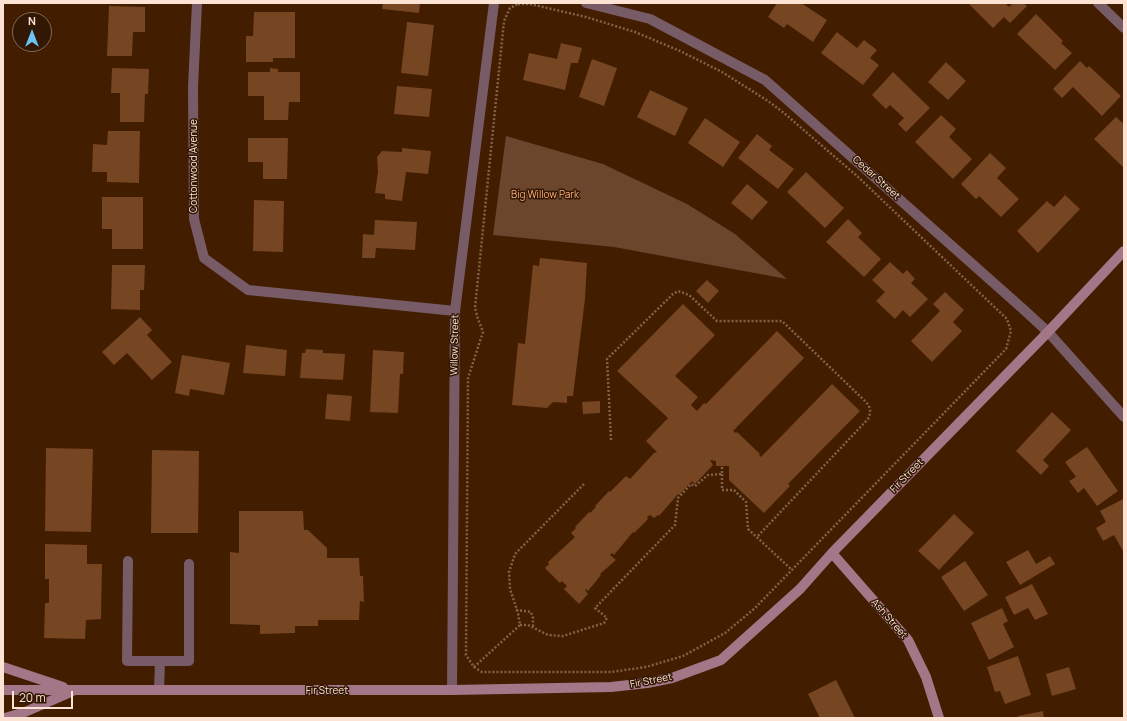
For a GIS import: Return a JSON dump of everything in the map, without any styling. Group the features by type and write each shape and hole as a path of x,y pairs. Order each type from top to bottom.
{"street":[{"name":"Cottonwood Avenue","path":"197,3 193,88 194,219 204,258 248,290 455,311"},
{"name":"Willow Street","path":"452,690 455,311 494,3"},
{"name":"Cedar Street","path":"586,3 650,19 765,80 1048,332 1124,417"},
{"path":"1098,3 1124,28"},
{"name":"Fir Street","path":"3,690 452,690 611,687 672,678 721,660 800,589 832,553 1048,332 1124,250"},
{"name":"Ash Street","path":"832,553 908,640 926,677 939,718"},
{"path":"128,561 127,661 188,661 189,564"},
{"path":"159,690 160,661"},
{"path":"3,667 28,677 74,690"},
{"path":"5,718 25,712 74,690"}],"path":[{"path":"518,4 530,4 586,17 635,32 680,51 735,80 784,113 857,176 1007,318 1011,331 1006,349 754,609 725,633 683,656 646,667 611,672 482,672 474,667 466,655 465,649 468,378 484,332 475,308 504,21 510,8 518,4"},
{"path":"611,440 608,359 674,294 678,292 689,295 717,321 782,321 866,402 870,407 870,414 868,420 757,537"},
{"path":"722,466 722,490 734,490 746,502 748,529 792,570"},
{"path":"520,624 528,625 548,635 563,636 571,634 576,630 604,623 608,618 595,608 675,524 678,498 691,484 695,486 708,474 722,474"},
{"path":"520,624 511,596 509,572 515,554 584,484"},
{"path":"516,610 531,612 533,618 533,628"},
{"path":"474,667 520,624"}],"green space":[{"name":"Big Willow Park","path":"506,136 603,164 687,204 735,234 787,279 614,247 493,235"}],"building":[{"path":"383,3 420,3 419,13 382,9"},
{"path":"777,3 801,3 827,20 813,42 787,24 784,28 768,17"},
{"path":"968,3 1005,3 1009,7 1013,3 1023,3 1027,6 1010,23 1004,17 993,28"},
{"path":"109,6 145,7 145,32 133,32 132,56 107,56"},
{"path":"254,12 295,12 295,58 273,58 273,62 246,62 246,36 253,36"},
{"path":"1036,14 1063,41 1061,43 1072,53 1055,70 1017,34"},
{"path":"407,22 434,25 428,76 401,73"},
{"path":"837,32 857,48 864,40 877,50 870,58 879,65 863,85 821,53"},
{"path":"561,43 582,48 578,63 571,63 565,90 523,80 529,53 557,59"},
{"path":"592,59 617,68 604,106 579,97"},
{"path":"1080,61 1087,68 1089,66 1121,96 1102,116 1073,87 1062,98 1053,89"},
{"path":"946,62 966,81 948,100 928,82"},
{"path":"112,68 149,69 148,94 145,94 144,122 120,122 120,93 111,93"},
{"path":"270,68 278,69 278,72 300,72 300,102 289,102 288,120 264,120 264,96 248,96 248,72 270,72"},
{"path":"893,72 930,108 906,132 898,124 904,118 890,105 886,109 872,95"},
{"path":"397,86 432,89 429,117 394,114"},
{"path":"650,90 688,108 675,136 637,117"},
{"path":"941,115 956,129 949,137 972,159 953,179 915,142"},
{"path":"1116,117 1124,124 1124,168 1094,139"},
{"path":"705,118 740,142 723,167 688,143"},
{"path":"108,131 140,131 139,183 107,182 107,172 92,172 93,144 107,145"},
{"path":"757,134 772,146 769,150 794,169 778,189 738,158"},
{"path":"248,138 288,138 287,179 263,179 263,162 248,162"},
{"path":"402,148 431,151 428,174 406,172 402,201 385,199 385,194 375,193 378,172 377,157 382,151 402,152"},
{"path":"990,153 1006,168 997,178 1019,199 1001,217 979,196 976,199 961,184"},
{"path":"806,172 844,208 825,228 787,192"},
{"path":"747,184 768,202 752,220 731,203"},
{"path":"1065,195 1080,209 1038,253 1017,231 1047,201 1054,207"},
{"path":"102,197 143,197 143,249 112,249 112,229 102,229"},
{"path":"254,200 284,201 283,252 253,251"},
{"path":"848,219 862,233 858,237 881,259 864,277 826,242"},
{"path":"375,220 417,222 415,250 376,248 375,258 362,258 363,234 374,235"},
{"path":"540,258 587,263 585,299 573,396 567,396 567,403 553,402 547,408 512,405 518,343 525,344 533,265 539,266"},
{"path":"890,262 903,274 907,270 915,279 911,283 928,299 910,317 903,310 895,319 876,301 885,292 872,280"},
{"path":"112,265 145,265 144,290 140,290 140,310 111,309"},
{"path":"707,280 719,291 708,303 696,291"},
{"path":"945,292 964,310 953,322 962,331 932,362 911,341 940,311 933,304"},
{"path":"683,304 715,335 675,376 698,397 691,405 697,411 704,403 706,404 777,331 804,358 733,431 736,433 737,432 760,454 759,455 761,457 832,384 860,411 788,484 790,486 764,513 729,480 729,466 716,466 716,461 710,460 713,465 695,484 692,481 679,495 678,494 659,516 658,515 654,518 650,515 647,517 648,519 634,533 633,532 614,555 612,553 610,555 616,560 600,574 601,575 588,591 586,589 585,590 588,594 579,604 564,589 567,586 562,581 560,583 545,568 549,564 548,562 575,537 571,533 576,528 575,527 589,512 590,513 596,507 595,506 609,491 610,492 626,476 630,479 654,453 657,452 646,441 668,418 617,371"},
{"path":"140,317 152,330 147,335 172,362 152,380 127,353 114,365 102,352"},
{"path":"246,345 287,350 285,376 243,373"},
{"path":"306,349 323,350 323,353 345,354 343,380 300,378 302,353 305,353"},
{"path":"373,350 404,352 403,374 400,374 398,413 370,412"},
{"path":"182,355 230,363 224,395 190,389 189,396 175,393"},
{"path":"327,394 352,396 350,421 325,419"},
{"path":"600,401 600,413 583,414 582,402"},
{"path":"1052,412 1071,430 1043,460 1049,466 1041,475 1016,451"},
{"path":"1087,447 1118,491 1097,506 1084,488 1078,493 1069,481 1076,477 1065,462"},
{"path":"46,448 93,449 91,532 45,531"},
{"path":"152,450 199,451 198,533 151,533"},
{"path":"1123,499 1124,553 1114,535 1103,541 1096,528 1106,522 1100,511"},
{"path":"239,511 303,511 304,530 308,530 327,548 327,558 359,558 360,576 363,576 364,602 360,601 359,620 318,620 318,626 295,626 295,633 260,634 260,625 230,624 230,552 239,553"},
{"path":"954,514 974,533 939,570 918,551"},
{"path":"45,544 87,545 87,564 102,564 101,619 86,620 85,639 44,638 45,603 49,603 49,579 45,579"},
{"path":"1028,550 1036,564 1050,556 1055,564 1020,585 1006,562"},
{"path":"965,561 988,595 964,611 941,577"},
{"path":"1032,584 1048,614 1035,620 1028,608 1014,615 1005,597"},
{"path":"1002,608 1008,621 1003,624 1014,647 989,660 971,623"},
{"path":"1018,656 1031,695 1005,704 1000,691 995,692 987,667"},
{"path":"1069,667 1076,689 1052,696 1046,674"},
{"path":"836,680 855,718 820,718 808,694"},
{"path":"1043,711 1044,718 1018,718 1018,716"}]}
